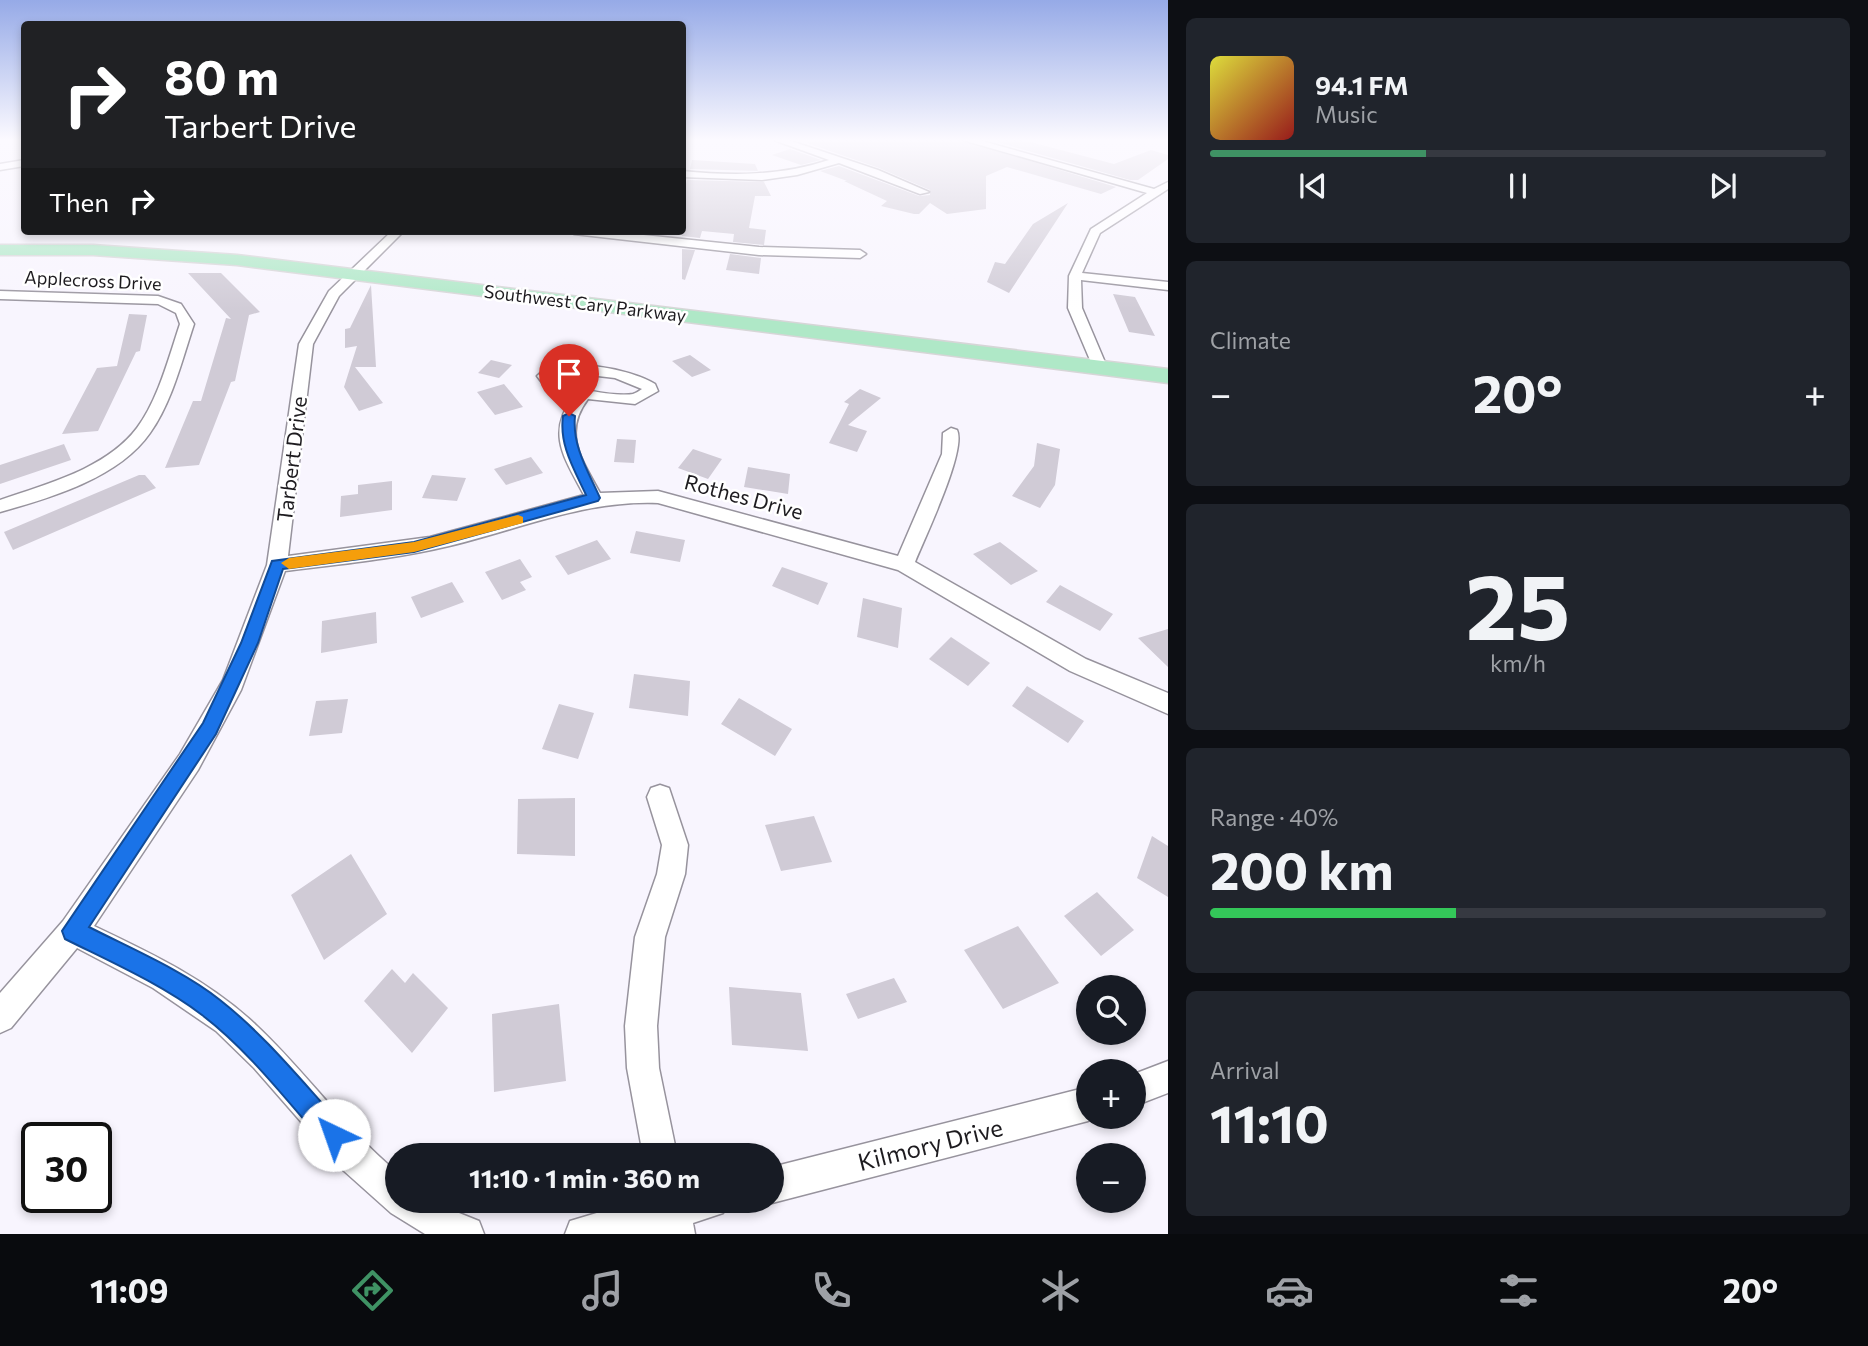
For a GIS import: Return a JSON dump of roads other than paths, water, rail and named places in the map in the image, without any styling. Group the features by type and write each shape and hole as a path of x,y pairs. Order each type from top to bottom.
{"main road":[{"name":"Southwest Cary Parkway","path":"0,238 181,240 359,267 1168,376"},
{"name":"Southwest Cary Parkway","path":"0,250 164,253 359,267 1130,352"}],"street":[{"path":"1100,367 1075,308 1075,276 1091,239 1102,224 1147,197"},
{"name":"Tarbert Drive","path":"0,1017 73,931 209,729 250,643 277,565 285,520 303,353 309,335 325,306 359,267 394,235"},
{"path":"611,235 759,251 860,254"},
{"path":"1075,276 1168,286"},
{"name":"Applecross Drive","path":"0,295 158,300 178,308 186,317 187,324 147,425 132,443 88,471 0,506"},
{"path":"555,369 577,369 640,379 650,387 650,391 635,399 584,394 552,386 544,376 555,369"},
{"path":"584,394 569,416 567,432 574,457 594,498"},
{"path":"904,565 950,454 951,433"},
{"name":"Rothes Drive","path":"277,565 414,547 594,498 626,495 669,499 904,565 1078,664 1168,704"},
{"path":"658,1143 643,1069 641,1027 650,937 671,874 675,845 660,797"},
{"path":"73,931 137,963 209,1006 245,1036 352,1155 385,1184"},
{"path":"1146,1085 1168,1077"},
{"name":"Kilmory Drive","path":"784,1182 1076,1107"},
{"path":"425,1213 450,1229 466,1234"},
{"path":"583,1234 673,1215"}]}
